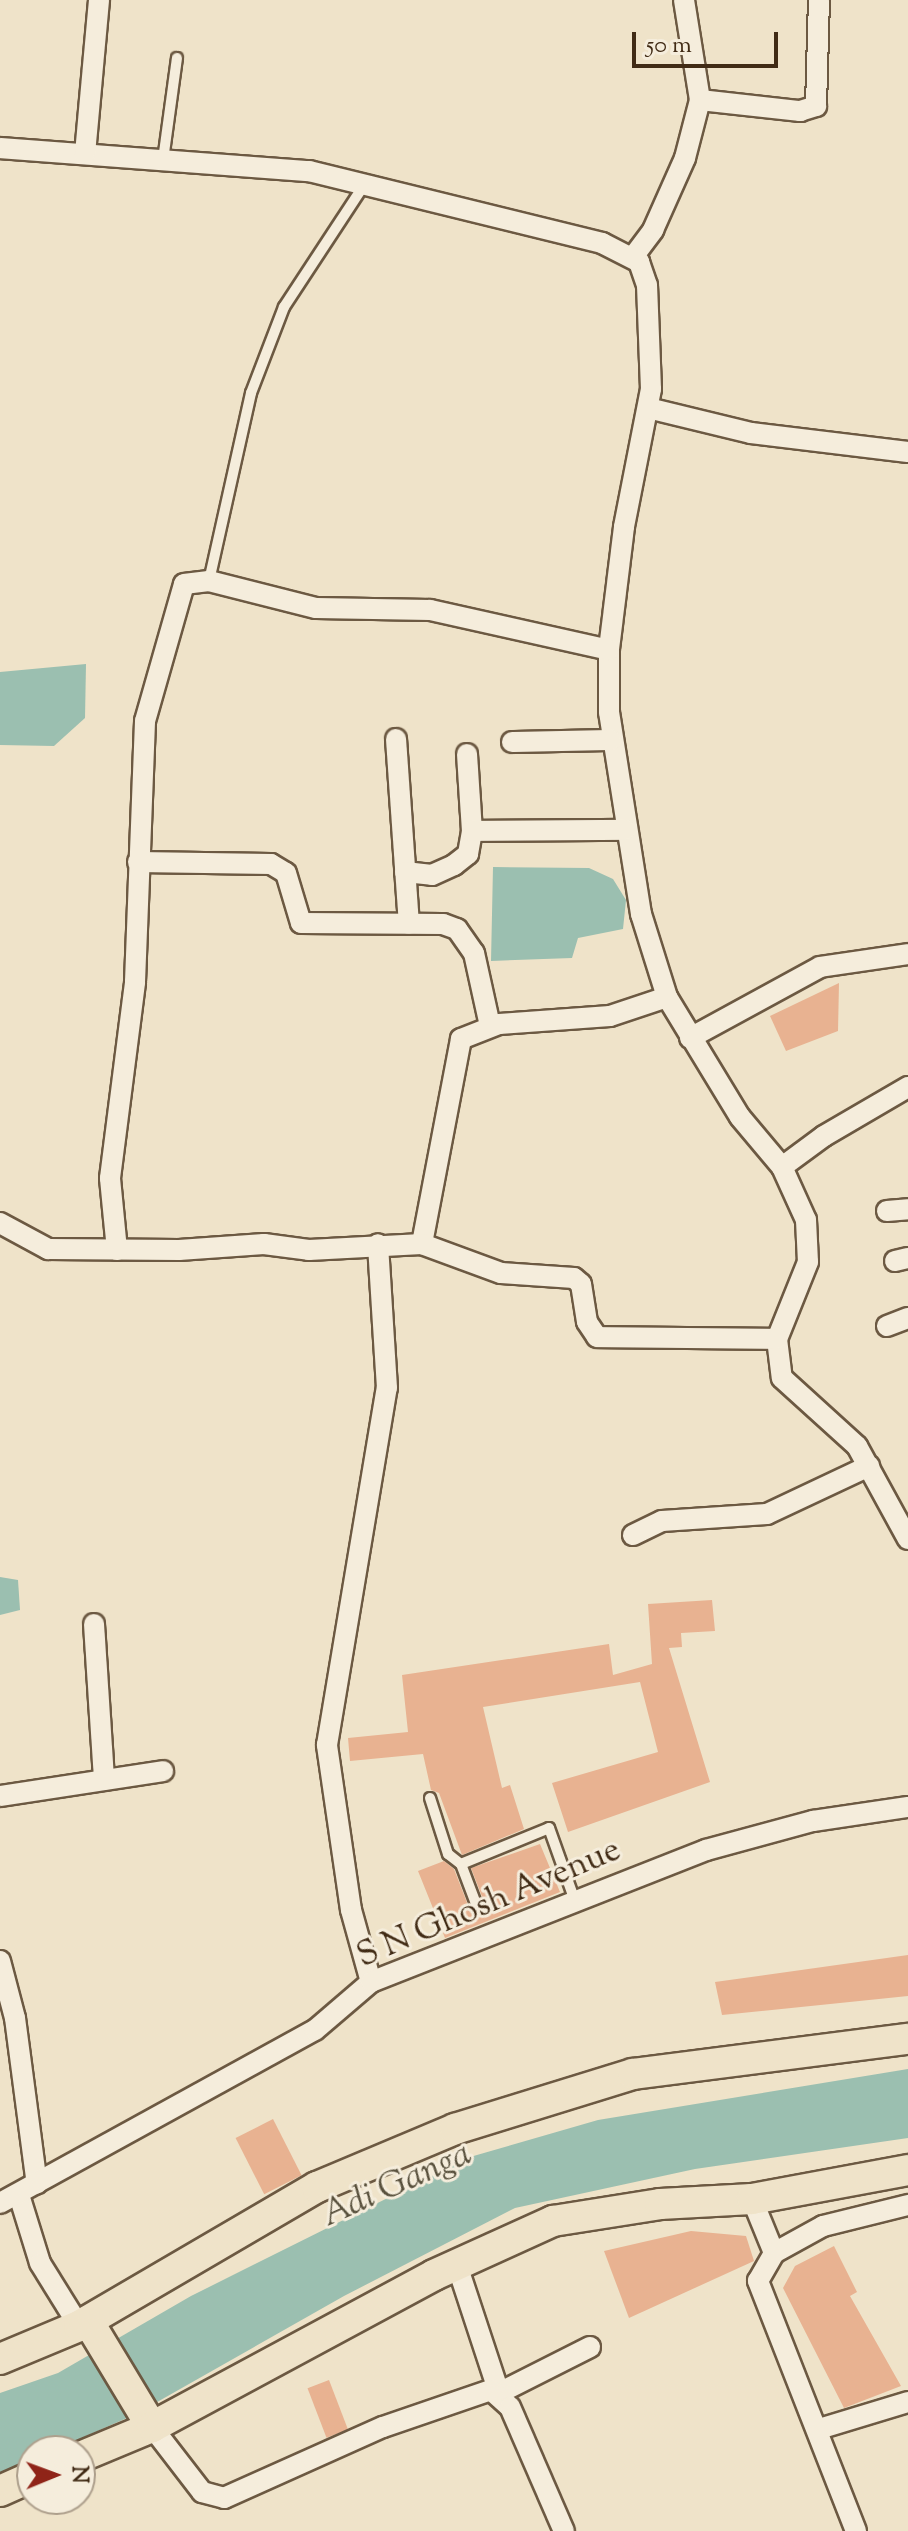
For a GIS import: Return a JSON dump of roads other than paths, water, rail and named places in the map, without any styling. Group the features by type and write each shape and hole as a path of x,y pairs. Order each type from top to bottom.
{"main road":[{"path":"0,2359 84,2323 317,2187 455,2129 633,2074 908,2039"},
{"path":"96,2448 146,2418 553,2221 660,2204 752,2199 908,2170"},
{"path":"84,2323 107,2350 146,2418"}],"street":[{"path":"85,154 99,0"},
{"path":"633,257 653,230 685,158 700,100 684,0"},
{"path":"700,100 800,111 816,106 819,0"},
{"path":"0,148 309,171 602,243 633,257 647,285 648,408 628,506 609,650 611,740 625,830 649,946 667,997 690,1038 740,1117 782,1167 806,1220 809,1246 805,1273 777,1339 782,1378 849,1438 869,1466 908,1539"},
{"path":"648,408 751,433 908,452"},
{"path":"117,1250 110,1178 135,982 145,721 179,592 193,581 209,581 316,608 430,610 609,650"},
{"path":"396,739 409,924"},
{"path":"512,742 611,740"},
{"path":"405,872 432,875 454,865 468,854 472,831 467,754"},
{"path":"472,831 625,830"},
{"path":"138,862 271,864 286,873 301,923 443,924 457,929 474,953 490,1026"},
{"path":"690,1038 820,967 908,954"},
{"path":"422,1244 461,1039 490,1026 590,1020 667,997"},
{"path":"782,1167 847,1120 908,1087"},
{"path":"0,1223 48,1249 422,1244 501,1273 574,1278 581,1284 587,1322 597,1337 777,1339"},
{"path":"371,1982 351,1910 327,1745 387,1388 378,1244"},
{"path":"887,1326 908,1318"},
{"path":"633,1535 662,1521 767,1514 869,1466"},
{"path":"94,1624 104,1780"},
{"path":"0,1796 163,1771"},
{"name":"S N Ghosh Avenue","path":"19,2194 315,2030 371,1982 575,1901 775,1829 908,1807"},
{"path":"0,1962 15,2018 19,2194 40,2263 84,2323"},
{"path":"752,2199 774,2253"},
{"path":"856,2531 819,2429 758,2281 774,2253 823,2226 908,2205"},
{"path":"457,2265 499,2393 510,2407 564,2531"},
{"path":"146,2418 202,2492 224,2498 383,2427 482,2392 499,2393 590,2347"},
{"path":"819,2429 908,2402"}],"lane":[{"path":"163,160 177,58"},
{"path":"209,581 251,393 284,307 365,183"},
{"path":"430,1798 448,1854 461,1864 478,1909"},
{"path":"461,1864 549,1828 575,1901"}],"water label":[{"name":"Adi Ganga","path":"397,2186"}]}
